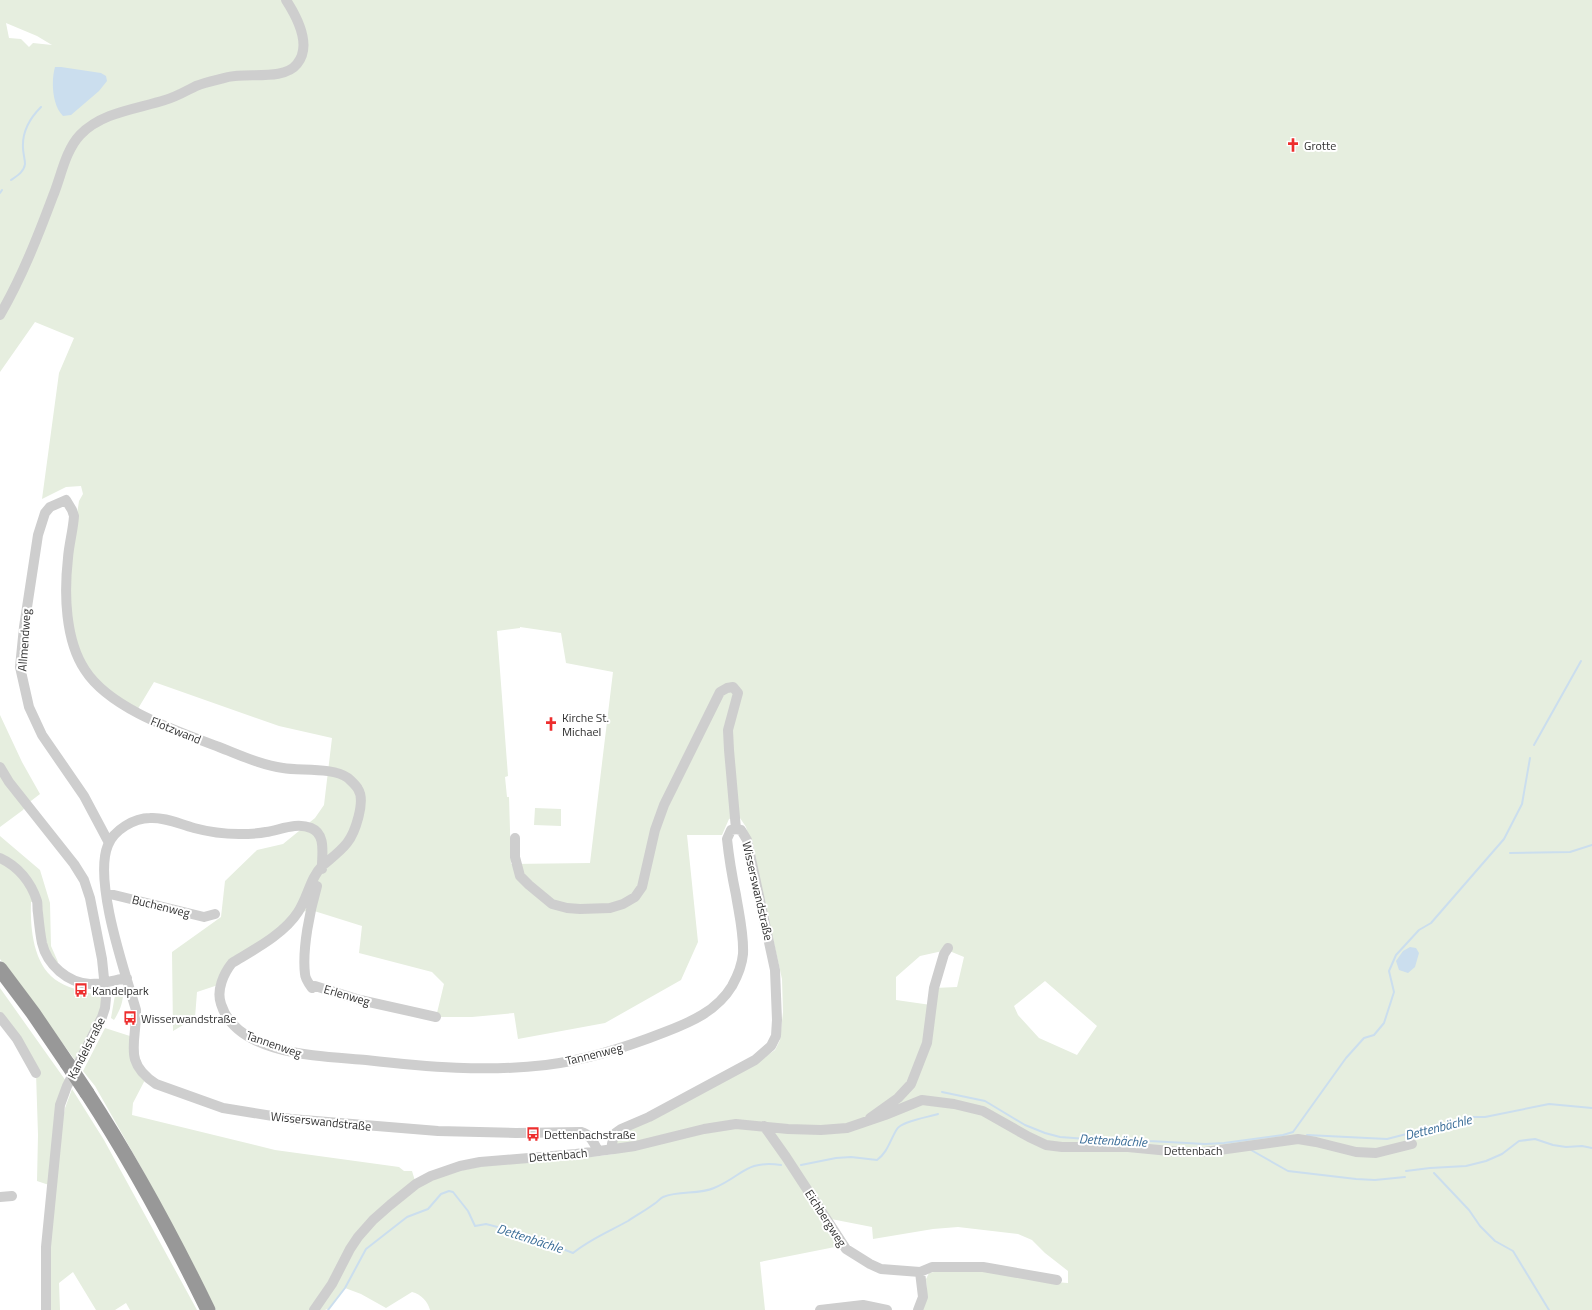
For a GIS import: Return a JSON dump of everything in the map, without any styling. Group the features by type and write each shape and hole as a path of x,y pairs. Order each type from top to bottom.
{"highway":[{"path":"0,969 33,1013 107,1124 177,1248 208,1310"}],"street":[{"path":"0,314 13,292 26,263 57,188 68,155 80,134 104,119 129,109 167,100 198,86 230,76 285,73 297,65 304,52 298,22 286,0"},
{"name":"Allmendweg","path":"66,500 50,508 45,513 41,525 30,581 20,667 29,707 42,735 84,796 109,843"},
{"name":"Flotzwand","path":"66,500 74,516 66,573 69,626 73,646 85,671 117,701 157,722 260,763 283,768 332,772 347,777 359,789 361,806 347,843 322,866"},
{"name":"Wisserswandstraße","path":"515,838 515,857 520,876 552,904 567,908 580,909 610,908 623,904 635,897 642,887 655,830 664,805 720,692 727,688 733,687 738,693 728,730 736,829 741,830 747,840 775,970 777,1020 776,1036 771,1046 755,1060 649,1117 621,1129 614,1134 611,1149"},
{"name":"Kandelstraße","path":"0,767 9,782 74,864 84,880 90,898 102,959 106,1008 65,1090 58,1116 46,1247 46,1310"},
{"name":"Tannenweg","path":"109,843 117,833 132,822 149,818 168,820 194,828 223,834 253,834 292,826 312,828 321,838 323,843 322,866 316,872 306,900 285,929 232,963 221,984 220,1000 224,1013 232,1024 242,1033 291,1052 311,1056 446,1067 485,1068 547,1065 595,1056 653,1037 692,1021 723,999 732,986 739,971 743,955 740,917 727,839 731,830 736,829"},
{"path":"0,858 19,870 29,883 37,901 43,945 54,967 64,976 74,980 90,984 104,983 127,978 106,893 104,872 106,853 109,843"},
{"name":"Erlenweg","path":"322,866 311,910 305,950 305,975 312,988 315,986 360,1000 436,1017"},
{"name":"Buchenweg","path":"106,893 204,917 215,914"},
{"name":"Dettenbach","path":"864,1123 898,1098 911,1084 927,1043 934,988 944,954 948,948"},
{"name":"Wisserswandstraße","path":"127,978 136,1010 136,1023 133,1037 135,1060 139,1070 146,1078 160,1086 223,1108 291,1119 438,1131 516,1133 581,1132 586,1133 592,1139 598,1151"},
{"path":"0,1017 17,1039 36,1073"},
{"name":"Dettenbach","path":"314,1310 332,1284 350,1249 373,1220 423,1180 446,1171 480,1162 576,1154 635,1146 704,1129 736,1124 788,1129 821,1130 847,1128 864,1123 922,1100 954,1104 983,1111 1046,1145 1062,1147 1128,1147 1180,1152 1205,1152 1298,1139 1356,1152 1376,1154 1412,1144"},
{"name":"Eichbergweg","path":"764,1126 786,1157 846,1250 881,1269 920,1272 932,1267 983,1267 1057,1280"},
{"path":"0,1197 12,1196"},
{"path":"918,1310 923,1297 920,1272"},
{"path":"820,1310 863,1305 887,1310"}],"green space":[{"path":"0,0 1592,0 1592,1310 922,1310 927,1291 926,1279 929,1273 947,1270 982,1271 1068,1283 1068,1271 1045,1253 1032,1240 1018,1234 958,1227 933,1229 873,1239 872,1227 831,1219 840,1246 760,1262 765,1310 430,1310 424,1299 412,1292 386,1308 361,1294 345,1288 330,1308 325,1310 216,1310 142,1169 95,1086 83,1071 105,1028 133,1037 146,1078 133,1103 132,1115 275,1150 399,1167 404,1171 412,1171 416,1184 449,1173 483,1166 520,1161 614,1154 616,1137 765,1057 775,1050 780,1040 783,1012 782,979 768,916 746,827 740,818 735,817 729,819 722,835 687,835 698,942 681,980 605,1023 518,1039 514,1013 472,1017 436,1017 444,984 432,972 359,953 362,926 311,910 297,913 244,955 221,984 197,992 195,1018 173,1031 172,952 221,917 225,881 257,850 283,844 315,818 324,805 332,738 279,726 154,682 136,712 117,701 78,657 66,587 79,501 83,494 81,486 66,487 42,499 59,373 74,338 35,322 0,372","holes":["6,23 37,36 52,45 33,43 29,47 21,39 9,38","520,628 561,633 566,663 613,672 590,863 511,864 509,797 507,797 505,777 508,776 497,631","947,950 964,957 957,987 934,988 931,1005 896,1000 896,977 920,956","1045,981 1097,1026 1077,1055 1039,1038 1018,1015 1014,1006"]},
{"path":"0,715 22,762 40,794 27,804 23,810 0,827"},
{"path":"535,808 561,809 561,826 534,825"},
{"path":"0,836 40,870 50,903 51,946 58,962 56,964 48,949 37,901 31,902 31,923 35,946 38,957 44,967 50,975 64,985 102,998 101,1009 75,1060 0,959"},
{"path":"0,988 66,1081 49,1185 37,1181 38,1135 36,1073 0,1017"},
{"path":"116,988 119,988 119,995 123,996 120,1009 114,1020 111,1018 115,995 117,994"},
{"path":"72,1089 104,1140 197,1310 130,1310 126,1303 115,1310 96,1310 73,1272 59,1283 60,1310 51,1310 50,1246 63,1118"}],"water":[{"path":"55,67 101,73 106,76 107,81 99,91 71,115 63,116 59,111 53,93"},
{"path":"1410,947 1416,948 1419,953 1415,967 1408,973 1399,970 1396,961 1403,951"}],"waterway":[{"path":"11,180 20,174 24,167 23,142 25,131 33,116 41,107"},
{"path":"1534,745 1581,661"},
{"path":"942,1092 985,1101 1025,1125 1060,1137 1205,1144 1283,1135 1293,1132 1346,1058 1364,1038 1374,1035 1384,1023 1394,992 1389,971 1396,955 1419,930 1431,923 1504,839 1522,804 1530,758"},
{"path":"1510,853 1570,852 1592,845"},
{"name":"Dettenbächle","path":"1307,1135 1387,1139 1473,1117 1485,1117 1549,1104 1592,1108"},
{"name":"Dettenbächle","path":"801,1165 836,1158 851,1157 877,1160 886,1150 900,1126 938,1114"},
{"path":"1406,1171 1466,1166 1486,1161 1502,1154 1519,1141 1535,1139 1553,1145 1566,1147 1582,1146 1592,1148"},
{"path":"1251,1150 1288,1171 1375,1180 1405,1177"},
{"name":"Dettenbächle","path":"328,1310 345,1288 366,1249 407,1217 428,1209 441,1194 449,1191 453,1192 468,1211 475,1226 486,1224 521,1233 573,1253 593,1239 628,1221 663,1197 708,1190 724,1183 745,1170 759,1165 781,1165"},
{"path":"1434,1173 1469,1210 1480,1226 1495,1241 1513,1251 1549,1310"}],"place":[{"name":"Grotte","path":"1293,145"},
{"name":"Kirche St. Michael","path":"551,724"},
{"name":"Kandelpark","path":"81,990"},
{"name":"Wisserwandstraße","path":"130,1018"},
{"name":"Dettenbachstraße","path":"533,1134"}]}
